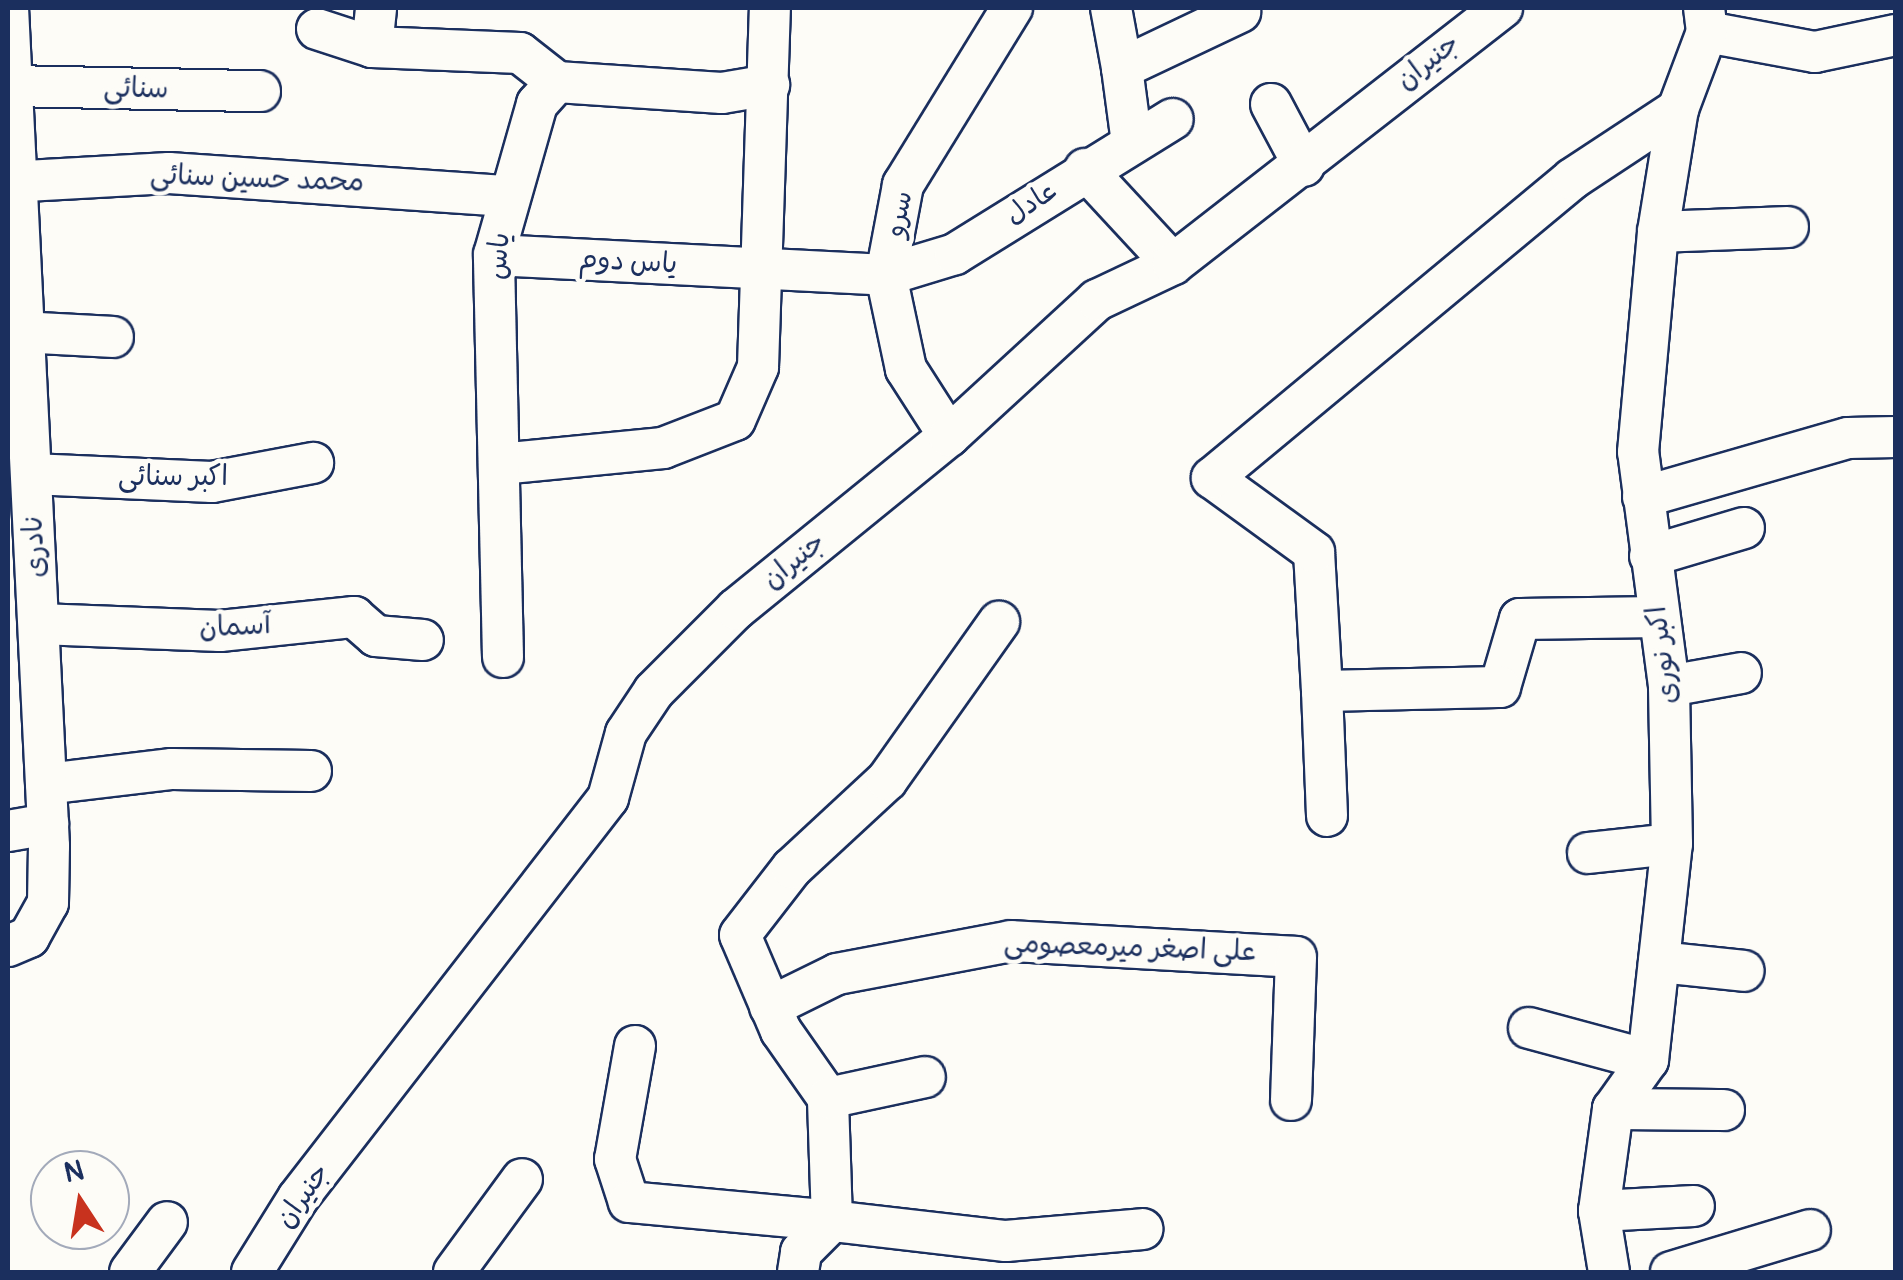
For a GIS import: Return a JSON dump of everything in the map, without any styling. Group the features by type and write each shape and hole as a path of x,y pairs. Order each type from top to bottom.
{"street":[{"name":"نادری","path":"8,8 17,356 31,474 29,644 48,824 48,903 29,937 8,946"},
{"path":"500,464 663,448 735,420 758,367 770,8"},
{"name":"سرو","path":"949,436 906,369 886,275 903,185 1012,8"},
{"path":"1111,8 1132,143"},
{"name":"جنیران","path":"252,1272 298,1198 608,798 626,734 654,691 736,609 949,436 1097,300 1173,264 1304,166 1502,8"},
{"path":"1122,68 1240,12"},
{"name":"اکبر نوری","path":"1608,1272 1600,1210 1614,1109 1648,1060 1672,844 1669,686 1638,452 1658,232 1678,109 1706,20 1815,52 1896,36"},
{"path":"318,28 374,27 520,53 557,82 722,93 769,85"},
{"name":"یاس","path":"503,657 494,255 506,196 537,104 557,82"},
{"name":"سنائی","path":"11,86 260,91"},
{"path":"1272,104 1304,166"},
{"path":"1327,816 1314,552 1212,478 1572,179 1678,109"},
{"name":"عادل","path":"886,275 955,254 1173,118"},
{"path":"1086,169 1173,264"},
{"name":"محمد حسین سنائی","path":"11,181 169,173 506,196"},
{"path":"1658,232 1788,227"},
{"name":"یاس دوم","path":"494,255 886,275"},
{"path":"17,356 113,337"},
{"path":"1643,497 1848,438 1896,437"},
{"name":"اکبر سنائی","path":"31,474 212,482 313,463"},
{"path":"1650,556 1744,528"},
{"name":"آسمان","path":"29,644 354,617 376,636 424,640"},
{"path":"1322,691 1500,687 1520,619 1659,617"},
{"path":"798,1272 801,1252 832,1221 828,1098 770,1007 740,935 792,868 887,780 999,622"},
{"path":"1669,686 1740,673"},
{"path":"46,784 172,769 310,772"},
{"path":"8,831 48,824"},
{"path":"1588,853 1672,844"},
{"name":"علی اصغر میرمعصومی","path":"770,1007 837,974 1011,941 1296,957 1291,1100"},
{"path":"1659,962 1744,971"},
{"path":"1530,1028 1648,1060"},
{"path":"635,1046 615,1160 629,1202 1006,1242 1142,1229"},
{"path":"828,1098 925,1077"},
{"path":"1614,1109 1724,1110"},
{"path":"454,1272 522,1179"},
{"path":"1600,1210 1694,1206"},
{"path":"130,1272 166,1222"},
{"path":"1671,1272 1810,1230"}]}
